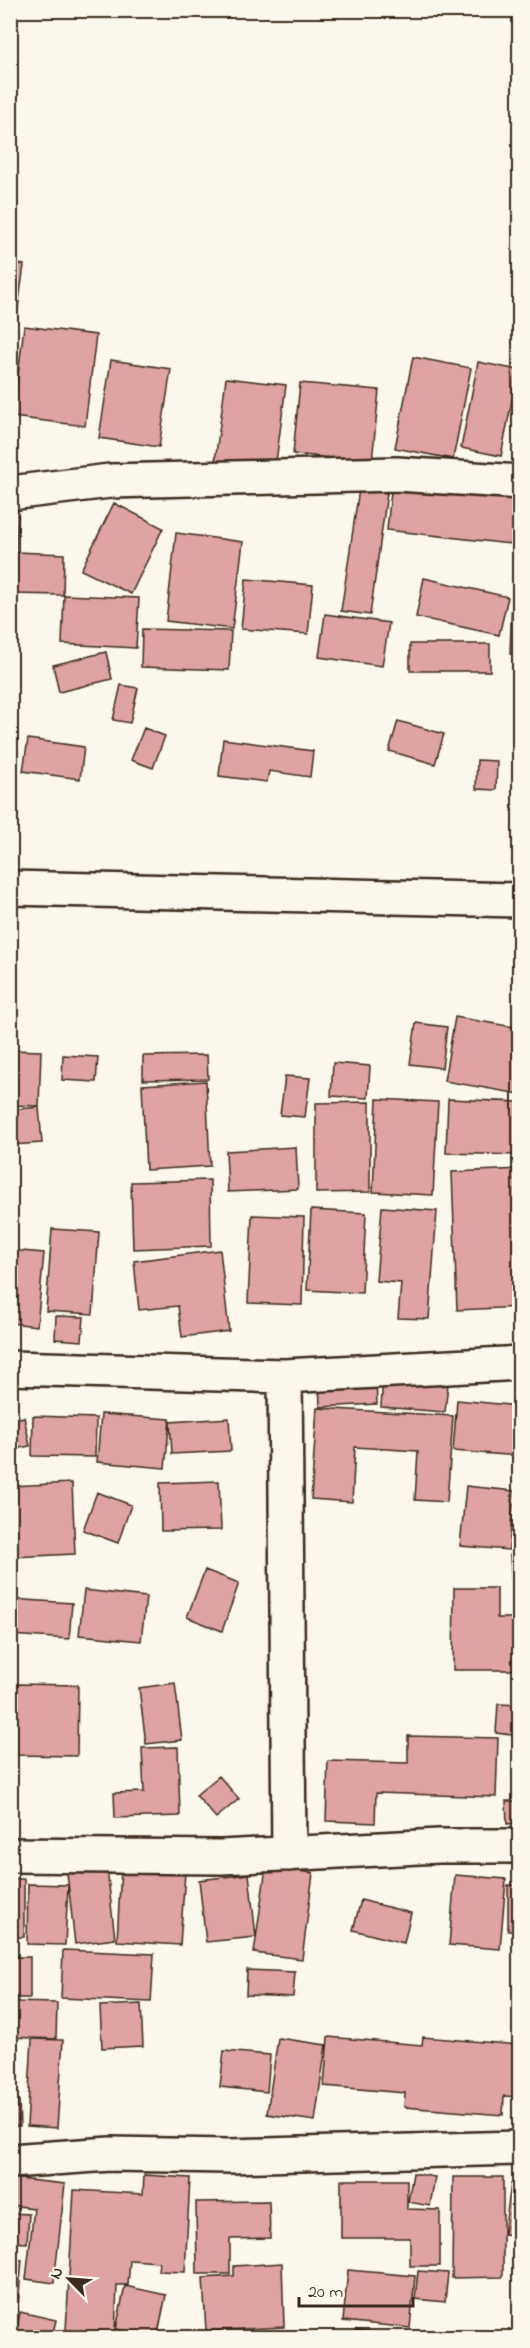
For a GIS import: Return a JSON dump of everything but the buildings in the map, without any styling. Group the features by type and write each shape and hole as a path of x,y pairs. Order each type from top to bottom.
{"street":[{"path":"10,493 110,481 397,474 519,482"},
{"path":"10,888 519,900"},
{"path":"10,1368 285,1376 519,1363"},
{"path":"285,1376 289,1854"},
{"path":"10,1855 220,1857 439,1846 519,1845"},
{"path":"10,2161 110,2154 229,2156 519,2148"}]}
